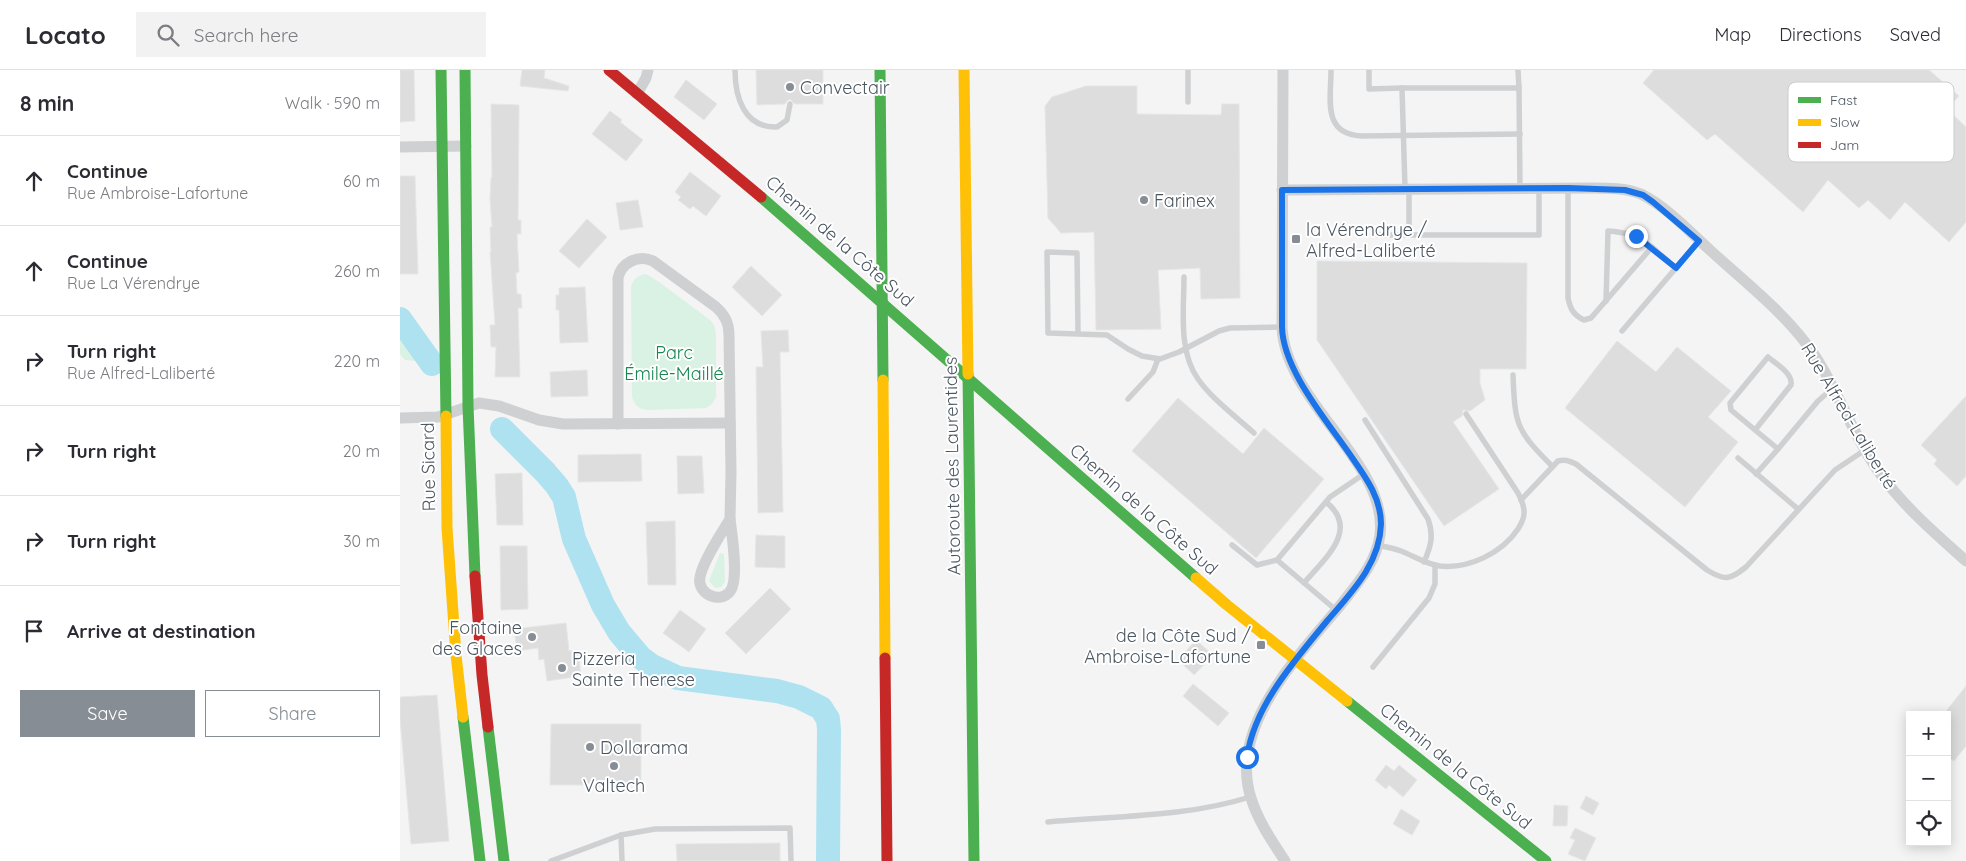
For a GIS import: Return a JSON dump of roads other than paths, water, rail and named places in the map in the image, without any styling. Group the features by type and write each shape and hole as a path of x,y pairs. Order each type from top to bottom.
{"main road":[{"name":"Rue Sicard","path":"441,70 444,415 447,528 470,676 504,861"},
{"name":"Rue Sicard","path":"465,70 468,406 472,546 470,676 480,861"},
{"name":"Chemin de la Côte Sud","path":"609,70 730,170 861,283 1201,582 1546,861"},
{"path":"880,70 887,861"},
{"name":"Autoroute des Laurentides","path":"964,70 974,861"}],"street":[{"path":"637,94 646,78 648,70"},
{"path":"1283,70 1282,327 1284,344 1293,369 1364,474 1377,500 1381,524 1378,545 1369,568 1296,660 1268,700 1253,728 1247,757 1246,774 1250,797 1261,821 1285,861"},
{"path":"400,147 466,146"},
{"name":"Rue Alfred-Laliberté","path":"1282,190 1568,188 1615,189 1643,195 1663,209 1788,322 1816,357 1865,450 1878,470 1903,503 1966,560"},
{"path":"618,424 618,278 621,270 629,262 644,258 658,265 716,307 726,319 729,330 730,519 734,579 732,588 726,595 715,598 702,590 700,577 712,549 730,519"},
{"path":"400,418 430,418 479,403 557,424 730,423"}],"lane":[{"path":"735,70 737,95 744,111 751,118 766,125 777,127 787,120 790,104"},
{"path":"1188,70 1188,102"},
{"path":"1331,70 1331,116 1339,129 1351,136 1520,134"},
{"path":"1369,70 1369,89 1519,88"},
{"path":"1518,70 1520,188"},
{"path":"1402,88 1409,235"},
{"path":"1378,235 1539,235 1539,188"},
{"path":"1568,188 1568,298 1570,307 1578,318 1588,320 1652,247"},
{"path":"1606,301 1608,231 1628,233 1636,236 1676,268"},
{"path":"1622,331 1699,241"},
{"path":"1078,332 1077,253 1047,252 1048,333 1078,332 1107,335 1142,356 1158,359 1169,357 1208,335 1230,328 1282,327"},
{"path":"1184,277 1183,333 1192,370 1204,388 1254,433"},
{"path":"1755,430 1791,385 1792,380 1768,357 1730,403 1730,410 1778,449"},
{"path":"1128,399 1153,372 1158,359"},
{"path":"1513,375 1514,413 1519,428 1530,443 1552,466"},
{"path":"1756,474 1818,400 1833,388"},
{"path":"1378,545 1399,550 1435,565 1452,566 1466,564 1480,559 1505,545 1521,524 1525,514 1521,500 1510,480 1466,414"},
{"path":"1365,420 1428,519 1433,536 1432,544 1424,562"},
{"path":"1521,500 1552,466 1564,459 1576,464 1707,570 1725,578 1735,576 1746,567 1835,470 1865,450"},
{"path":"1738,458 1798,509"},
{"path":"1232,544 1257,565 1277,560 1330,497 1364,474"},
{"path":"1304,583 1340,538 1340,522 1334,510 1326,502"},
{"path":"1277,560 1336,610"},
{"path":"1373,667 1429,598 1435,584 1435,565"},
{"path":"1048,822 1192,810 1226,804 1250,797"},
{"path":"551,861 621,835 655,828 790,828 791,861"},
{"path":"621,835 622,861"}],"waterway":[{"path":"400,319 432,364"},
{"path":"502,429 545,472 564,497 574,539 603,605 619,632 640,657 652,666 678,678 777,691 799,697 821,708 828,719 829,730 828,861"}],"place":[{"name":"Convectair","path":"790,87"},
{"name":"Farinex","path":"1144,200"},
{"name":"la Vérendrye / Alfred-Laliberté","path":"1296,239"},
{"name":"Fontaine des Glaces","path":"532,637"},
{"name":"de la Côte Sud / Ambroise-Lafortune","path":"1261,645"},
{"name":"Pizzeria Sainte Therese","path":"562,668"},
{"name":"Dollarama","path":"590,747"},
{"name":"Valtech","path":"614,766"}],"park label":[{"name":"Parc Émile-Maillé","path":"674,362"}]}
